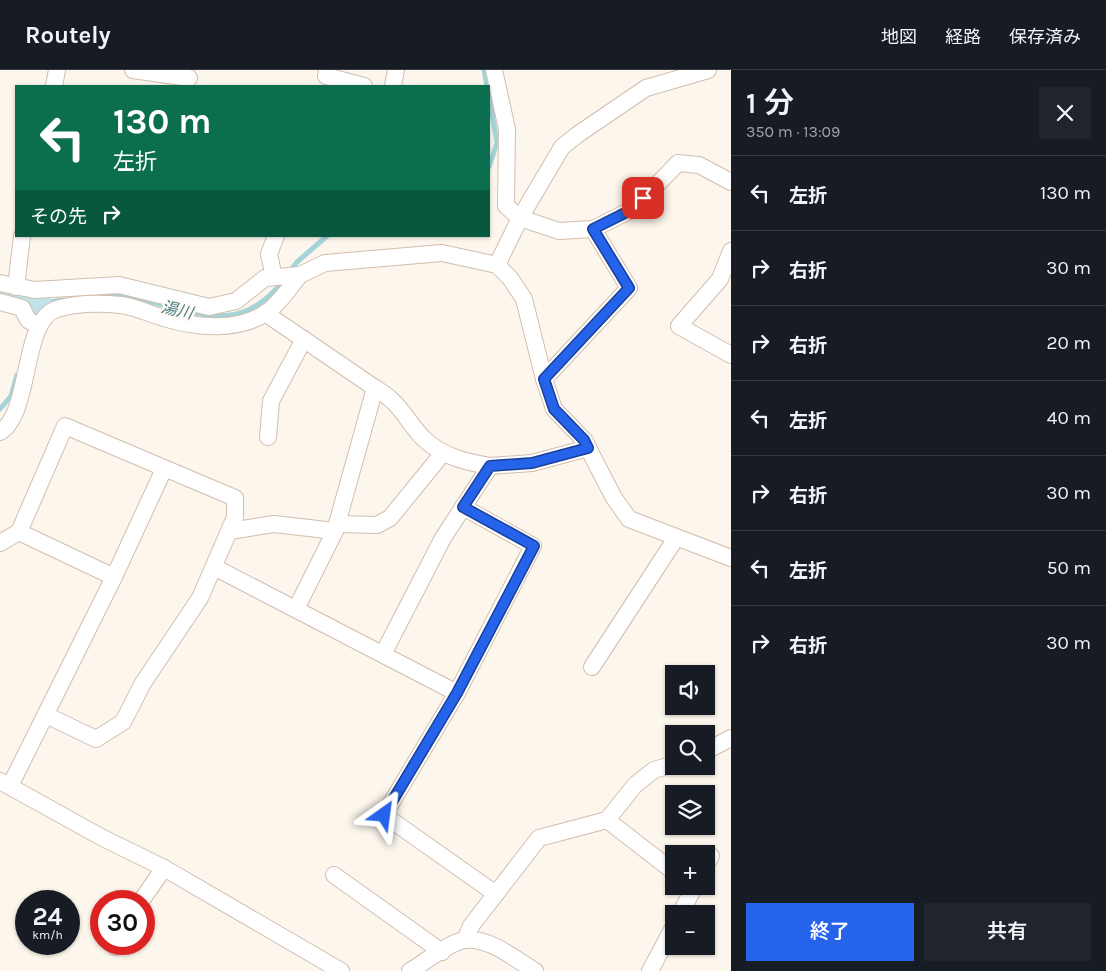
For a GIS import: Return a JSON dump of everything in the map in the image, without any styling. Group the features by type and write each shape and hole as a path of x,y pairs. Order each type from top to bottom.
{"street":[{"path":"54,85 57,70"},
{"path":"133,70 189,78"},
{"path":"327,70 326,76 360,85"},
{"path":"393,85 396,70"},
{"path":"494,70 506,129 506,206 520,218 559,232 593,229 633,209 678,163 699,165 731,182"},
{"path":"497,265 520,218 562,147 576,135 646,88 708,70"},
{"path":"544,379 629,288 593,229"},
{"path":"22,237 8,285 34,290 119,285 209,307 236,301 265,278 300,275 325,263 442,254 497,265 510,278 524,299 544,379 554,409 584,440 614,498 629,519 731,558"},
{"path":"274,277 269,254 276,237"},
{"path":"731,251 720,279 679,326 731,355"},
{"path":"0,432 16,413 39,326 46,315 56,309 92,304 121,306 166,319 209,326 239,324 266,313 300,275"},
{"path":"0,302 22,308 28,320 39,326"},
{"path":"266,313 389,397 404,412 423,438 444,453 462,461 490,466 532,463 588,448"},
{"path":"268,437 271,401 304,339"},
{"path":"296,610 337,527 375,388"},
{"path":"0,543 18,532 65,426 235,498 235,517 200,598 143,683 123,722 96,739 46,716"},
{"path":"230,531 274,524 337,527 377,525 390,518 444,453"},
{"path":"383,654 443,538 490,466"},
{"path":"164,468 114,577 46,716 5,784 101,837 164,868 341,971"},
{"path":"463,507 534,546 457,693 384,815 496,894"},
{"path":"18,532 114,577"},
{"path":"592,667 676,538"},
{"path":"214,567 457,693"},
{"path":"715,747 731,738"},
{"path":"465,940 471,926 539,838 607,820 635,785 654,770 665,767"},
{"path":"607,820 665,865"},
{"path":"149,890 164,868"},
{"path":"334,875 442,952"},
{"path":"410,971 465,940 481,942 496,947 535,971"},
{"path":"650,971 665,943"}],"waterway":[{"name":"湯川","path":"484,70 487,85"},
{"name":"湯川","path":"490,101 497,143 490,164"},
{"name":"湯川","path":"289,272 297,262 326,237"},
{"name":"湯川","path":"79,297 121,296 206,315 226,316 245,311 264,300 283,281"},
{"name":"湯川","path":"0,293 37,304"},
{"name":"湯川","path":"33,319 37,304 63,300"},
{"path":"0,409 11,396 17,375"}],"route":[{"path":"384,815 457,693 534,546 463,507 490,466 532,463 588,448 584,440 554,409 544,379 629,288 593,229 633,209 643,198"}]}
